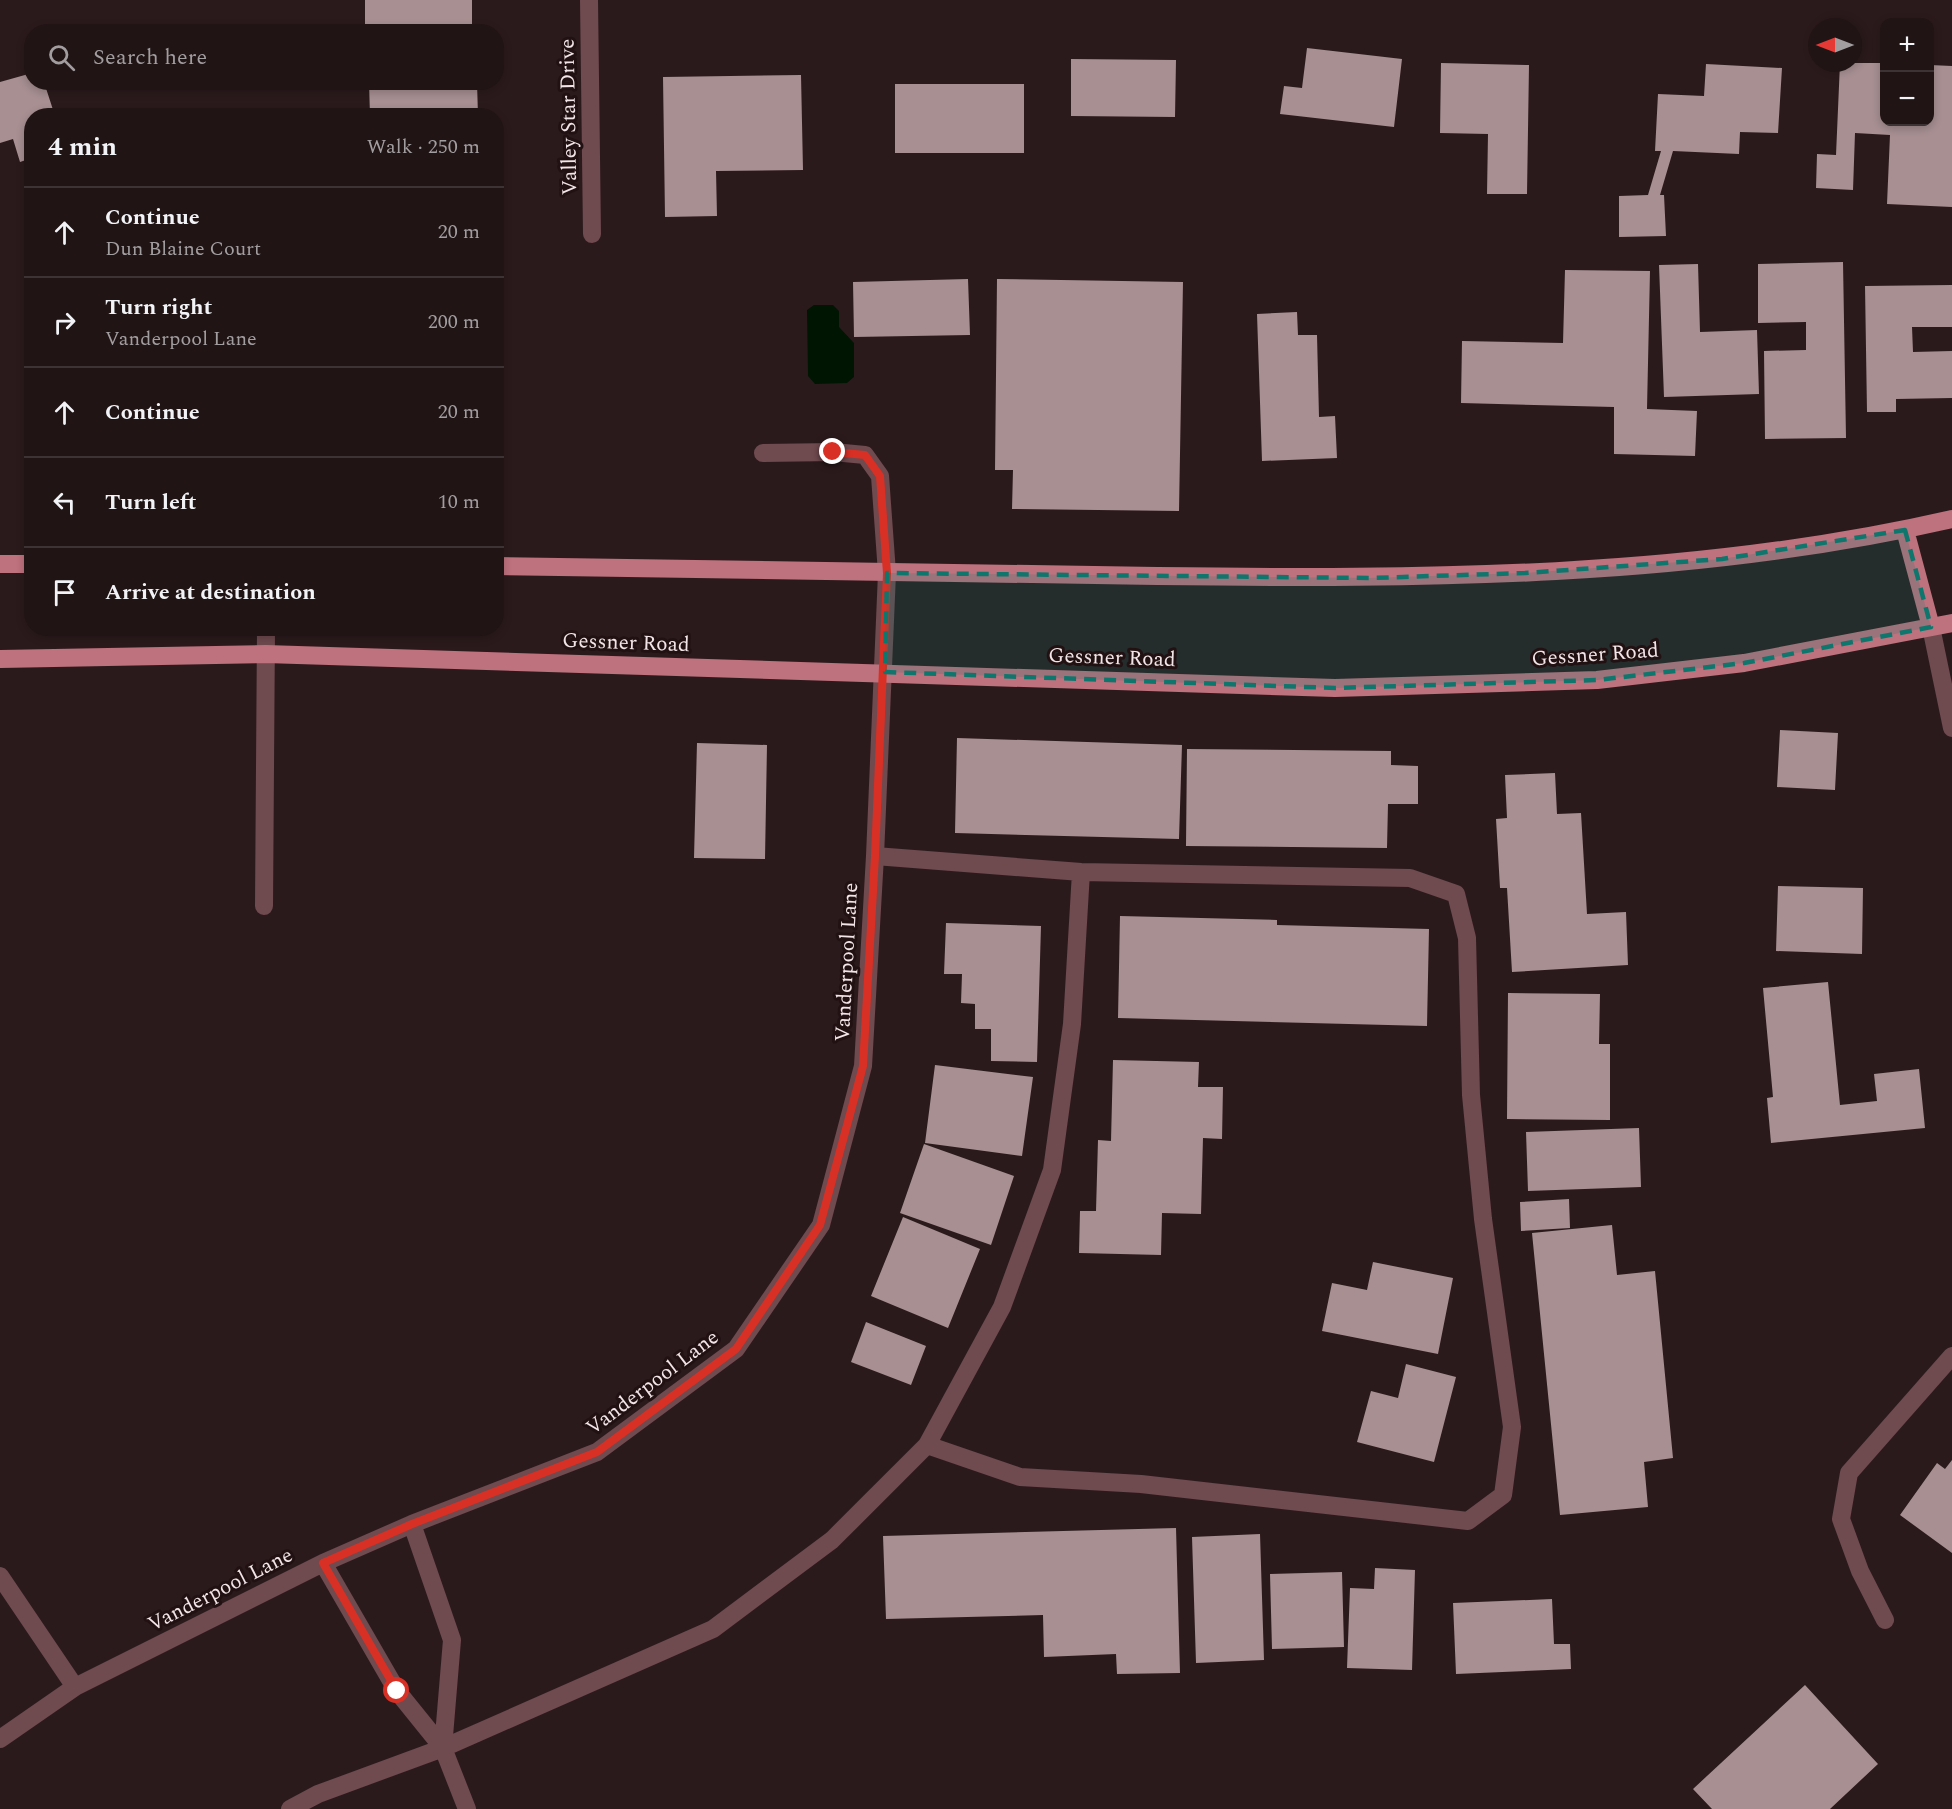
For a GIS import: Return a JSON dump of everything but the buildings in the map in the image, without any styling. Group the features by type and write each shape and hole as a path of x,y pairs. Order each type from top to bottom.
{"main road":[{"path":"504,566 1370,578 1525,573 1722,559 1905,530 1952,519"},
{"path":"1905,530 1931,627"},
{"path":"0,564 24,564"},
{"name":"Gessner Road","path":"0,659 266,654 1335,688 1596,680 1744,663 1952,622"}],"street":[{"name":"Valley Star Drive","path":"589,0 592,234"},
{"name":"Vanderpool Lane","path":"0,1739 75,1687 323,1563 412,1524 597,1452 736,1349 820,1225 863,1066 885,672 887,573 880,476 865,455 833,452 762,453"},
{"path":"1931,627 1952,728"},
{"path":"264,906 266,636"},
{"path":"875,856 1081,873 1410,878 1456,894 1467,938 1471,1095 1483,1219 1512,1426 1503,1495 1468,1521 1141,1484 1020,1477 927,1445"},
{"path":"290,1809 318,1794 443,1749 713,1629 832,1540 927,1445 1002,1307 1052,1170 1072,1024 1081,873"},
{"path":"1885,1620 1860,1571 1841,1519 1849,1473 1952,1356"},
{"path":"412,1524 452,1640 443,1749"},
{"path":"323,1563 397,1691 443,1749 466,1809"},
{"path":"0,1576 75,1687"}],"highlighted area":[{"path":"1905,530 1931,627 1744,663 1597,680 1335,688 885,672 887,573 1370,578 1525,573 1722,559"}],"shaded area":[{"path":"814,305 833,305 839,311 839,327 854,343 854,377 847,383 815,384 808,376 807,310"}],"route":[{"path":"397,1691 323,1563 412,1524 597,1452 736,1349 820,1225 863,1066 885,672 887,573 880,476 865,455 833,452"}]}
